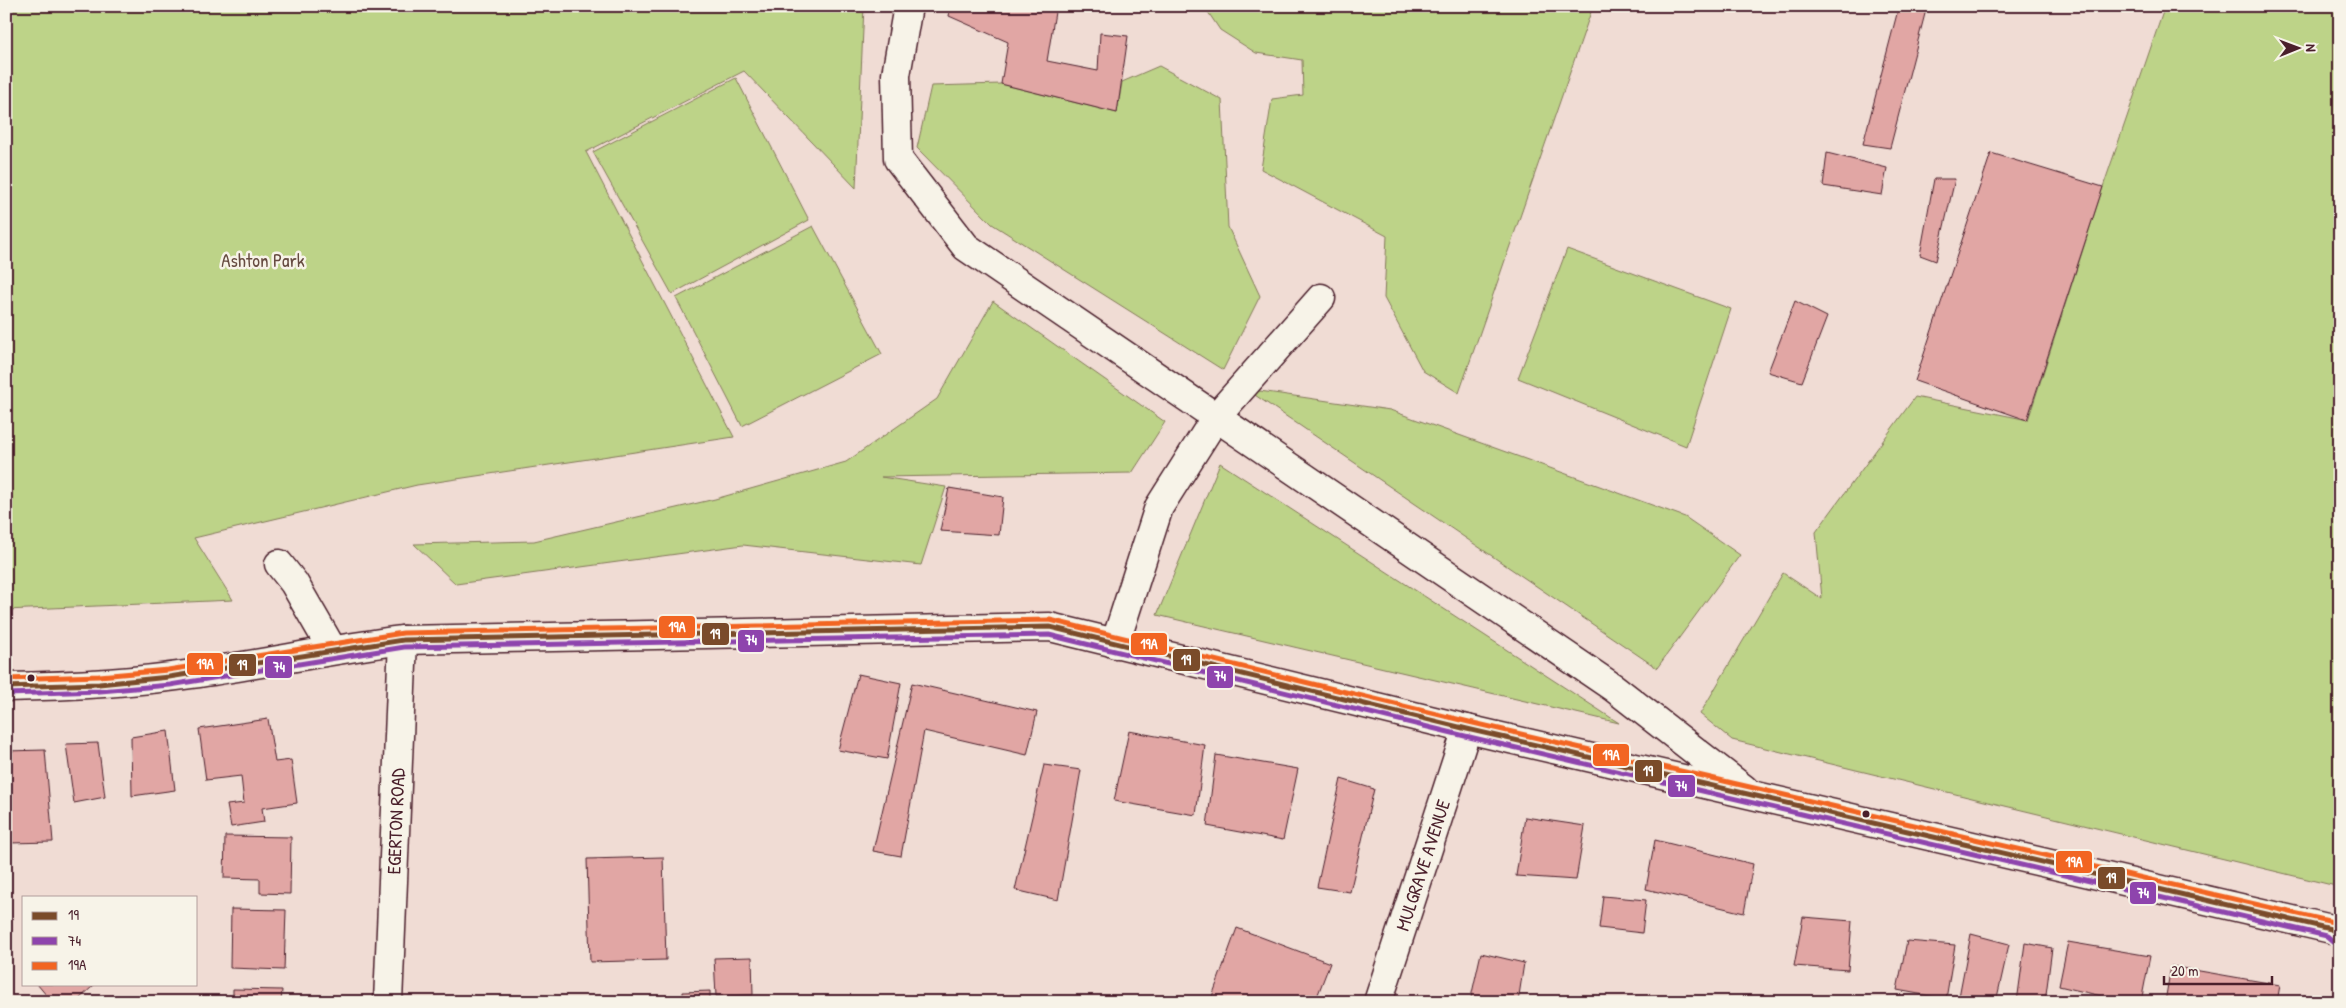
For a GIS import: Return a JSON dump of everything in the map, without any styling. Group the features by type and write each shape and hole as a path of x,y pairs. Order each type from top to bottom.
{"street":[{"path":"908,6 896,74 898,160 966,247 1614,688 1751,795"},
{"path":"1115,644 1159,507 1216,417 1321,298"},
{"path":"279,564 294,583 332,649"},
{"path":"6,687 73,686 191,674 332,649 403,640 1050,627 1467,729 2337,932"},
{"name":"EGERTON ROAD","path":"388,1002 403,640"},
{"name":"MULGRAVE AVENUE","path":"1378,1002 1467,729"}],"green space":[{"name":"Ashton Park","path":"6,6 864,6 856,188 744,71 586,152 734,437 417,485 194,538 233,600 6,610"},
{"path":"1204,6 1593,6 1459,393 1423,371 1384,298 1387,236 1261,169 1272,99 1303,95 1302,60 1256,53 1220,30"},
{"path":"2165,6 2340,6 2340,887 1732,740 1700,714 1783,573 1822,599 1816,532 1915,397 2028,420 2103,187"},
{"path":"1159,66 1222,100 1228,227 1260,296 1223,370 992,224 917,148 931,86 1001,84 1117,113 1122,82"},
{"path":"736,78 809,220 672,294 593,152"},
{"path":"813,226 882,354 742,426 676,298"},
{"path":"1567,249 1731,309 1686,446 1518,378"},
{"path":"993,301 1165,422 1132,473 881,477 946,487 921,565 743,545 456,584 414,544 534,541 715,499 846,462 937,399"},
{"path":"1246,389 1390,410 1685,517 1740,555 1657,668"},
{"path":"1220,463 1619,723 1157,615"}],"building":[{"path":"951,6 1056,6 1047,61 1098,71 1100,33 1128,36 1117,113 1001,84 1008,42 949,16"},
{"path":"1899,6 1927,6 1890,148 1863,144"},
{"path":"1827,153 1887,168 1882,195 1823,186"},
{"path":"1991,153 2103,187 2027,420 1915,381"},
{"path":"1934,179 1955,179 1936,261 1920,255"},
{"path":"1795,301 1827,317 1802,382 1768,372"},
{"path":"949,488 1003,497 999,535 940,531"},
{"path":"858,674 901,683 887,759 838,750"},
{"path":"912,683 1037,712 1027,755 924,731 901,856 873,851"},
{"path":"268,719 275,762 291,760 297,803 262,808 264,822 231,827 227,805 244,803 241,776 206,780 199,729"},
{"path":"168,731 175,790 132,796 131,737"},
{"path":"1129,731 1205,745 1196,815 1114,801"},
{"path":"98,743 105,797 74,803 66,744"},
{"path":"45,750 53,842 9,843 6,805 6,751"},
{"path":"1216,755 1298,769 1283,840 1207,826"},
{"path":"1044,765 1081,770 1058,900 1015,890"},
{"path":"1341,779 1374,789 1350,892 1317,887"},
{"path":"1525,817 1585,826 1576,880 1516,876"},
{"path":"225,836 291,837 290,894 260,893 260,879 224,878"},
{"path":"1655,840 1753,864 1744,913 1646,889"},
{"path":"663,857 666,960 590,962 587,859"},
{"path":"1603,896 1646,900 1642,933 1599,928"},
{"path":"231,909 286,910 284,970 230,968"},
{"path":"1803,917 1852,921 1848,970 1794,966"},
{"path":"1237,928 1330,963 1315,1002 1210,1002"},
{"path":"1971,934 2009,944 1996,1002 1958,1002"},
{"path":"1907,941 1955,945 1946,999 1897,990"},
{"path":"2068,942 2150,956 2141,1002 2127,1002 2059,986"},
{"path":"2025,943 2052,948 2045,1002 2017,1002"},
{"path":"1481,953 1524,963 1518,1002 1470,1002"},
{"path":"752,957 753,995 716,996 714,958"},
{"path":"2171,966 2280,985 2277,1002 2165,1002"},
{"path":"39,986 93,986 76,1002 52,1002"},
{"path":"233,989 282,990 281,1002 233,1002"},
{"path":"710,991 710,1002 683,1002 683,992"}],"transit line":[{"name":"19A","path":"6,679 99,676 168,670 403,633 1050,620 1469,722 2333,922 2340,927"},
{"name":"19","path":"6,687 99,684 169,677 403,640 1050,627 1467,729 2331,929 2340,937"},
{"name":"74","path":"6,694 100,691 170,685 404,647 1049,635 1465,736 2327,936 2335,943"}]}
